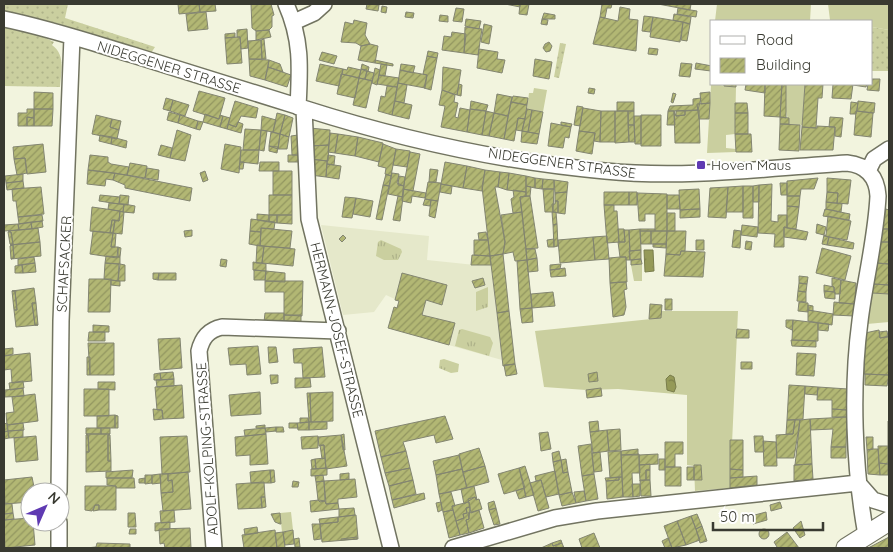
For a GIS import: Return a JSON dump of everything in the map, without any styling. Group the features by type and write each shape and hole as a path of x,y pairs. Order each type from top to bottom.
{"street":[{"name":"HERMANN-JOSEF-STRASSE","path":"286,4 294,22 299,52 307,210 391,548"},
{"path":"294,22 314,13 324,4"},
{"name":"NIDEGGENER STRASSE","path":"4,19 72,37 301,108 432,142 516,159 603,171 702,174 847,163 858,165 868,171"},
{"name":"SCHAFSACKER","path":"59,482 61,321 72,37"},
{"path":"866,535 858,484 856,418 858,336 878,196 875,179 868,171 874,159 889,149"},
{"name":"ADOLF-KOLPING-STRASSE","path":"214,548 199,351 205,336 214,329 222,327 338,331"},
{"path":"858,484 873,500 889,505"},
{"path":"453,548 555,518 597,511 858,484"},
{"path":"846,548 889,521"},
{"path":"59,532 59,548"}],"shaded area":[{"path":"321,225 429,236 427,260 491,265 502,360 388,328 394,307 397,308 399,301 386,295 374,312 343,315"}],"green space":[{"path":"4,4 68,4 65,18 155,47 151,53 56,23 4,12"},
{"path":"717,4 811,4 810,20 715,20"},
{"path":"828,4 889,4 889,30 873,27 873,20 830,20"},
{"path":"4,27 37,34 54,42 52,45 61,59 60,87 4,86"},
{"path":"873,27 889,30 889,71 873,71"},
{"path":"560,43 566,44 559,78 554,77"},
{"path":"711,85 736,87 735,134 726,135 726,148 736,149 736,152 707,153"},
{"path":"786,85 805,85 802,125 789,124 785,107"},
{"path":"534,88 547,90 543,112 527,109 529,93 533,93"},
{"path":"381,240 401,249 402,252 398,260 384,260 376,256 378,242"},
{"path":"642,264 642,281 634,281 631,265"},
{"path":"488,287 488,307 476,311 476,292"},
{"path":"872,293 889,294 889,322 867,324"},
{"path":"661,311 738,311 730,488 695,491 694,466 687,465 687,395 618,389 586,390 544,387 535,331 661,318"},
{"path":"462,329 490,337 493,343 489,356 455,346 459,330"},
{"path":"444,359 459,364 458,372 451,373 439,368 440,360"},
{"path":"291,512 293,530 282,532 280,513"}],"water":[{"path":"644,250 653,250 654,271 645,272"},
{"path":"670,375 674,377 676,387 674,392 667,390 666,379"}],"building":[{"path":"178,4 199,4 200,12 179,14"},
{"path":"199,4 215,4 216,11 200,12"},
{"path":"251,4 271,4 274,15 272,16 272,27 269,30 256,31 252,28"},
{"path":"367,4 379,5 378,11 366,9"},
{"path":"505,4 520,4 520,7"},
{"path":"520,4 529,4 527,15 519,14"},
{"path":"602,4 612,4 611,8 607,8 605,18 600,17"},
{"path":"658,4 691,4 690,10"},
{"path":"382,6 387,7 386,13 381,12"},
{"path":"620,7 630,9 629,19 638,20 636,51 593,44 600,17 618,21"},
{"path":"456,8 464,9 462,22 453,21"},
{"path":"678,8 697,11 696,17 677,14"},
{"path":"206,12 208,29 188,31 186,14"},
{"path":"406,12 414,13 413,18 405,17"},
{"path":"544,13 555,15 555,19 542,19"},
{"path":"674,14 691,17 690,24 673,20"},
{"path":"440,15 448,16 448,22 439,21"},
{"path":"644,16 653,17 650,32 642,31"},
{"path":"653,17 683,22 680,42 650,37"},
{"path":"466,19 481,21 479,29 465,26"},
{"path":"542,19 548,20 547,25 541,24"},
{"path":"354,20 367,23 365,35 370,44 361,46 356,43 341,42 345,22 353,24"},
{"path":"683,22 690,24 687,41 681,40"},
{"path":"484,24 492,26 489,44 481,42"},
{"path":"465,27 482,29 478,55 464,53"},
{"path":"247,29 248,48 241,49 237,30"},
{"path":"269,30 271,37 256,40 256,31"},
{"path":"452,32 466,34 464,53 442,50 444,36 451,37"},
{"path":"235,33 235,37 225,38 225,34"},
{"path":"240,37 242,63 227,64 225,38"},
{"path":"264,39 266,59 262,59 261,40"},
{"path":"261,40 262,59 249,59 248,41"},
{"path":"549,42 552,46 550,51 546,52 543,48"},
{"path":"370,44 378,46 375,63 358,60 361,46"},
{"path":"649,48 658,49 657,55 648,54"},
{"path":"479,49 498,52 497,59 505,60 502,73 477,68"},
{"path":"428,51 438,53 437,58 427,56"},
{"path":"322,52 337,56 334,64 319,60"},
{"path":"427,56 437,58 431,90 424,88 427,75 423,74"},
{"path":"249,59 269,60 265,80 250,76"},
{"path":"535,59 552,62 549,79 533,76"},
{"path":"269,60 280,64 283,72 268,67"},
{"path":"375,60 393,64 393,66 375,63"},
{"path":"681,63 692,64 690,77 679,76"},
{"path":"696,63 710,66 710,71 695,69"},
{"path":"320,64 343,69 339,86 316,81"},
{"path":"362,64 369,67 368,72 361,69"},
{"path":"381,64 387,65 385,76 379,75"},
{"path":"401,64 415,66 413,73 400,70"},
{"path":"268,67 291,75 287,87 265,80"},
{"path":"348,67 361,70 359,78 342,74 343,69 347,70"},
{"path":"443,67 461,70 457,95 442,90"},
{"path":"375,68 380,70 377,85 372,83"},
{"path":"361,69 367,70 365,79 359,78"},
{"path":"400,70 427,75 425,88 398,83"},
{"path":"367,71 374,73 372,81 365,79"},
{"path":"341,74 359,78 355,98 337,94"},
{"path":"379,75 399,78 397,87 377,84"},
{"path":"359,78 372,81 366,108 353,105"},
{"path":"873,79 880,79 879,91 867,90 868,85 873,85"},
{"path":"398,83 407,85 404,103 395,101"},
{"path":"459,84 462,85 461,96 457,95"},
{"path":"736,85 736,87 724,86"},
{"path":"746,85 765,85 765,93 745,90"},
{"path":"765,85 782,85 780,117 764,116"},
{"path":"782,85 786,85 786,118 780,117"},
{"path":"805,85 823,85 822,98 818,98 816,128 802,127"},
{"path":"833,85 853,85 851,99 832,98"},
{"path":"387,86 397,87 392,115 378,111 381,96 385,97"},
{"path":"589,88 595,89 594,94 588,93"},
{"path":"442,90 455,95 454,102 458,103 455,117 458,118 460,108 470,110 467,132 441,127 445,106 439,105"},
{"path":"199,91 225,98 219,119 193,111"},
{"path":"34,92 53,93 53,109 34,109"},
{"path":"710,92 710,103 701,104 700,93"},
{"path":"673,93 676,94 673,103 671,102"},
{"path":"497,94 512,97 508,116 494,113"},
{"path":"513,96 528,98 527,105 511,102"},
{"path":"166,98 173,100 170,111 163,109"},
{"path":"701,98 698,110 668,111 670,106 693,105 693,99"},
{"path":"173,100 189,105 185,116 170,111"},
{"path":"235,101 258,108 256,118 241,116 236,127 228,124"},
{"path":"395,101 412,105 409,119 392,115"},
{"path":"471,101 488,105 486,111 470,109"},
{"path":"858,101 875,103 874,113 857,111"},
{"path":"511,102 527,105 525,119 518,118 514,141 504,139"},
{"path":"617,102 634,102 634,111 617,111"},
{"path":"851,102 858,103 856,114 850,114"},
{"path":"710,103 709,119 699,119 697,104"},
{"path":"735,103 747,103 748,113 735,113"},
{"path":"577,106 583,107 580,126 574,125"},
{"path":"583,108 601,111 600,142 594,141 595,133 579,131"},
{"path":"27,109 34,109 34,118 27,117 27,126 18,126 18,113 27,113"},
{"path":"34,109 53,109 52,126 34,126"},
{"path":"470,109 486,111 482,135 467,132"},
{"path":"527,109 532,110 528,132 522,131"},
{"path":"532,110 543,112 539,134 528,132"},
{"path":"699,110 700,143 675,143 674,111 676,116 685,115 685,111"},
{"path":"486,111 494,113 489,136 482,135"},
{"path":"601,111 615,111 615,142 600,142"},
{"path":"615,111 628,111 629,142 615,143"},
{"path":"628,111 634,111 634,125 628,125"},
{"path":"668,111 674,111 675,125 667,125"},
{"path":"676,111 685,111 685,115 676,116"},
{"path":"856,111 873,113 871,137 854,135"},
{"path":"169,112 180,115 178,123 167,120"},
{"path":"277,113 285,115 280,134 273,132"},
{"path":"494,113 508,116 504,139 489,136"},
{"path":"735,113 748,113 748,134 735,134"},
{"path":"205,114 219,119 220,115 223,116 220,127 203,122"},
{"path":"96,115 112,119 110,127 119,130 117,139 92,134"},
{"path":"180,115 198,121 196,129 178,123"},
{"path":"285,115 293,118 289,137 280,134"},
{"path":"641,115 661,115 661,146 641,146"},
{"path":"223,116 230,118 227,129 220,127"},
{"path":"262,116 276,120 273,132 261,130"},
{"path":"634,116 641,116 641,144 635,144"},
{"path":"27,117 34,118 34,126 27,126"},
{"path":"780,117 789,118 789,124 780,124"},
{"path":"830,117 843,118 841,137 835,136 835,127 829,127"},
{"path":"518,118 525,119 522,131 516,130"},
{"path":"112,119 121,121 119,130 110,127"},
{"path":"198,121 203,122 200,130 196,129"},
{"path":"238,122 243,124 241,133 227,129 228,124 236,127"},
{"path":"561,122 572,124 571,127 561,125"},
{"path":"551,123 571,127 569,138 565,137 563,148 548,146"},
{"path":"780,124 800,125 799,151 779,150"},
{"path":"628,125 634,125 635,142 629,142"},
{"path":"817,126 835,127 833,150 800,150 802,127 817,128"},
{"path":"310,128 330,130 329,145 310,146"},
{"path":"245,129 261,130 259,150 243,150"},
{"path":"177,130 191,135 185,161 170,158"},
{"path":"261,130 267,131 264,151 259,150"},
{"path":"522,131 539,134 537,144 521,142"},
{"path":"579,131 595,133 592,154 576,151"},
{"path":"271,132 280,134 278,149 269,146"},
{"path":"330,133 338,134 335,153 328,152"},
{"path":"280,134 289,137 287,149 278,149"},
{"path":"338,134 358,137 355,156 335,153"},
{"path":"735,134 751,134 752,152 736,152"},
{"path":"100,135 112,137 111,144 99,141"},
{"path":"298,135 299,155 292,155 291,136"},
{"path":"112,137 127,141 126,148 111,144"},
{"path":"358,137 383,143 379,162 355,156"},
{"path":"43,144 46,172 27,174 25,158 14,159 13,147"},
{"path":"225,144 241,147 239,173 221,169"},
{"path":"383,144 396,149 391,176 385,174 386,168 378,166"},
{"path":"161,145 172,148 170,158 158,155"},
{"path":"329,145 328,161 310,159 310,146"},
{"path":"269,146 278,147 277,153 269,151"},
{"path":"396,149 410,151 407,167 393,165"},
{"path":"241,150 259,150 258,164 240,162"},
{"path":"410,152 420,154 413,191 403,189"},
{"path":"90,155 108,157 108,162 111,164 129,167 127,175 88,170"},
{"path":"288,155 299,155 299,162 288,162"},
{"path":"328,155 335,156 334,165 327,164"},
{"path":"25,158 27,173 17,175 14,159"},
{"path":"310,159 327,161 326,177 310,175"},
{"path":"240,162 244,162 243,169 239,169"},
{"path":"260,162 279,162 279,171 259,171"},
{"path":"445,162 467,166 463,188 441,184"},
{"path":"130,163 147,166 145,178 127,175"},
{"path":"327,164 341,166 339,179 326,177"},
{"path":"467,166 485,170 482,191 463,188"},
{"path":"147,168 159,170 158,180 145,178"},
{"path":"430,169 438,170 436,182 429,182"},
{"path":"88,170 115,173 113,180 106,179 105,186 87,184"},
{"path":"485,170 500,172 498,187 495,187 505,242 503,254 490,256 482,187"},
{"path":"205,171 208,180 203,182 200,173"},
{"path":"273,171 292,171 292,195 273,195"},
{"path":"500,172 509,173 507,190 498,187"},
{"path":"115,173 192,188 190,201 125,188 125,185 113,180"},
{"path":"392,173 399,174 397,183 404,186 403,197 388,194"},
{"path":"509,173 526,176 526,192 507,190"},
{"path":"23,174 23,181 6,183 5,176"},
{"path":"386,174 391,176 389,186 383,185"},
{"path":"399,176 405,177 404,186 398,185"},
{"path":"526,176 535,178 535,188 526,186"},
{"path":"535,178 543,179 542,189 535,188"},
{"path":"818,178 814,189 801,189 800,196 787,196 787,181"},
{"path":"827,178 851,180 848,204 837,203 838,193 827,192"},
{"path":"543,179 554,180 554,189 542,189"},
{"path":"554,180 568,182 567,192 555,193"},
{"path":"23,181 24,188 7,190 6,183"},
{"path":"428,182 441,183 438,201 425,199"},
{"path":"780,183 787,183 787,195 781,195"},
{"path":"441,184 452,186 451,194 440,192"},
{"path":"772,184 771,221 778,222 778,215 787,215 787,228 784,227 784,247 774,247 775,234 758,233 759,185"},
{"path":"383,185 389,186 382,220 376,219"},
{"path":"759,185 759,202 753,202 753,186"},
{"path":"526,186 531,187 530,196 526,196"},
{"path":"743,186 743,212 726,212 728,187"},
{"path":"743,186 753,186 753,218 743,218"},
{"path":"41,187 44,214 18,217 16,201 13,201 12,189"},
{"path":"728,187 726,218 708,217 710,188"},
{"path":"403,189 426,193 425,198 412,196 411,203 402,201"},
{"path":"543,189 554,189 553,212 545,212"},
{"path":"699,189 700,209 680,210 679,190"},
{"path":"513,190 526,192 526,196 520,197 522,212 513,213 511,199 514,197"},
{"path":"567,192 565,214 558,213 558,201 555,201 555,193"},
{"path":"604,192 629,192 629,205 604,205"},
{"path":"629,192 637,192 637,205 629,205"},
{"path":"827,192 838,193 837,203 826,202"},
{"path":"637,193 667,194 667,231 655,231 655,214 645,214 645,221 639,221"},
{"path":"100,195 120,197 119,204 99,201"},
{"path":"120,195 129,196 128,205 119,204"},
{"path":"269,195 292,195 292,215 269,215"},
{"path":"667,195 679,195 680,209 667,209"},
{"path":"398,196 403,197 400,221 393,220"},
{"path":"530,196 538,248 526,249 520,197"},
{"path":"787,196 800,196 799,207 787,206"},
{"path":"345,197 356,198 352,218 342,217"},
{"path":"356,198 373,201 370,217 353,214"},
{"path":"425,199 431,200 430,206 423,205"},
{"path":"431,200 438,201 435,218 429,216"},
{"path":"555,201 558,201 558,213 553,212 552,204 555,204"},
{"path":"826,202 842,204 841,212 826,209"},
{"path":"109,203 124,204 123,212 108,209"},
{"path":"124,204 135,206 134,213 123,212"},
{"path":"604,205 614,205 614,211 617,211 619,242 607,243"},
{"path":"787,206 799,207 796,229 787,228"},
{"path":"92,207 120,211 119,221 112,220 110,233 90,231"},
{"path":"700,209 700,217 680,218 680,210"},
{"path":"825,209 850,214 849,220 823,216"},
{"path":"886,209 889,210 889,229 882,229"},
{"path":"120,211 124,212 122,234 113,233 115,220 119,221"},
{"path":"522,212 527,260 515,261 513,252 503,254 505,242 501,215"},
{"path":"552,212 556,212 557,224 553,225"},
{"path":"667,213 675,213 675,231 667,231"},
{"path":"257,214 269,215 269,222 257,220"},
{"path":"42,215 43,221 19,224 18,217"},
{"path":"269,215 277,215 277,223 269,222"},
{"path":"277,215 292,215 292,224 277,223"},
{"path":"828,216 851,221 847,240 824,236 826,235"},
{"path":"251,219 275,222 274,229 261,228 261,232 250,231"},
{"path":"112,220 115,220 113,233 110,233"},
{"path":"42,221 43,227 32,229 31,222"},
{"path":"31,222 32,229 19,230 18,224"},
{"path":"18,224 19,230 4,231 4,225"},
{"path":"557,224 558,246 554,247 553,225"},
{"path":"817,224 826,227 824,235 816,233"},
{"path":"742,225 758,227 757,237 741,235"},
{"path":"784,227 808,232 806,240 784,237"},
{"path":"38,228 40,242 10,245 13,244 11,232 8,231"},
{"path":"261,228 292,231 290,248 260,246"},
{"path":"618,229 624,229 625,242 619,242"},
{"path":"640,229 641,250 630,251 629,230"},
{"path":"640,229 655,229 655,231 640,231"},
{"path":"882,229 889,229 889,242 880,242"},
{"path":"192,230 192,236 185,237 184,231"},
{"path":"624,230 629,230 630,260 626,260 626,257 620,257 618,242 625,242"},
{"path":"734,230 741,231 740,248 732,247"},
{"path":"93,231 113,233 111,247 118,247 117,258 90,254"},
{"path":"250,231 261,232 260,246 249,244"},
{"path":"640,231 651,231 651,244 641,244"},
{"path":"651,231 667,231 666,244 651,244"},
{"path":"667,231 686,231 685,251 681,251 680,255 666,254"},
{"path":"8,232 11,232 13,244 10,244"},
{"path":"486,232 488,240 479,240 478,233"},
{"path":"113,233 116,234 115,247 111,247"},
{"path":"343,235 346,238 342,242 339,239"},
{"path":"824,235 829,237 827,245 822,244"},
{"path":"607,236 609,259 595,260 593,237"},
{"path":"593,237 595,260 560,263 558,240"},
{"path":"829,237 854,243 853,249 827,245"},
{"path":"554,239 554,247 548,247 547,240"},
{"path":"474,240 488,240 490,256 474,255"},
{"path":"696,240 704,240 704,250 696,250"},
{"path":"746,241 752,242 751,250 745,249"},
{"path":"40,242 41,256 11,259 14,258 13,245 10,245"},
{"path":"880,242 889,242 889,264 877,263"},
{"path":"653,244 666,244 666,248 653,247"},
{"path":"13,245 14,258 11,259 10,246"},
{"path":"257,245 264,246 262,263 256,263"},
{"path":"264,246 295,249 293,266 262,263"},
{"path":"118,247 121,248 120,257 118,257"},
{"path":"822,248 851,256 845,280 816,273"},
{"path":"526,249 535,249 537,258 527,260"},
{"path":"641,250 641,259 630,260 629,251"},
{"path":"681,251 705,252 703,277 664,276 666,254 680,255"},
{"path":"503,254 509,311 497,313 490,256"},
{"path":"472,255 490,256 491,265 471,265"},
{"path":"106,256 120,257 120,264 105,263"},
{"path":"34,257 35,263 18,265 18,259"},
{"path":"626,257 627,282 610,283 609,258"},
{"path":"537,258 538,271 528,272 527,260"},
{"path":"221,259 227,260 226,267 220,266"},
{"path":"641,259 642,264 631,265 631,260"},
{"path":"527,260 532,308 520,309 517,261"},
{"path":"253,262 266,264 266,271 253,270"},
{"path":"35,263 36,272 23,273 22,265"},
{"path":"105,263 119,264 118,281 104,279"},
{"path":"877,263 889,264 889,285 873,284"},
{"path":"120,264 125,265 125,281 118,281"},
{"path":"561,264 560,269 550,270 550,265"},
{"path":"22,265 23,273 15,273 15,266"},
{"path":"565,268 566,276 551,277 550,270"},
{"path":"254,270 266,271 265,280 254,280"},
{"path":"266,271 285,273 285,282 265,281"},
{"path":"153,273 159,273 158,280 153,279"},
{"path":"159,273 176,273 176,280 158,280"},
{"path":"402,273 447,285 442,305 426,300 422,315 455,323 449,345 388,328 394,307 397,308 399,301 395,300"},
{"path":"799,276 808,277 807,284 799,283"},
{"path":"483,278 485,285 475,288 472,281"},
{"path":"832,278 841,280 840,294 835,294"},
{"path":"89,279 111,279 110,312 88,312"},
{"path":"111,280 120,281 120,286 111,285"},
{"path":"841,280 856,283 855,304 839,303"},
{"path":"265,281 303,281 302,316 284,315 284,292 265,292"},
{"path":"626,282 627,289 624,290 626,307 624,315 613,317 610,283"},
{"path":"799,283 807,284 806,292 798,291"},
{"path":"873,284 889,285 889,294 872,293"},
{"path":"824,285 834,287 834,292 824,291"},
{"path":"34,288 36,303 32,303 35,325 38,325 16,327 14,310 17,310 15,291 12,291"},
{"path":"12,291 15,291 17,310 14,310"},
{"path":"798,291 806,292 806,302 797,301"},
{"path":"824,291 835,292 835,299 825,298"},
{"path":"553,292 555,306 532,308 531,294"},
{"path":"665,299 672,299 672,310 665,310"},
{"path":"799,302 808,303 808,312 798,311"},
{"path":"834,302 855,304 854,316 833,315"},
{"path":"32,303 36,303 38,325 35,325"},
{"path":"650,304 662,305 661,318 649,319"},
{"path":"808,305 813,306 813,311 808,310"},
{"path":"532,308 533,322 522,323 520,309"},
{"path":"808,310 833,314 832,325 808,321"},
{"path":"509,311 515,364 503,366 497,313"},
{"path":"265,313 284,313 284,323 264,322"},
{"path":"284,315 301,315 301,323 284,323"},
{"path":"786,320 793,320 792,330 786,327"},
{"path":"793,320 818,323 818,341 792,340"},
{"path":"818,323 829,324 828,331 818,330"},
{"path":"93,325 109,326 109,332 93,332"},
{"path":"737,329 749,330 749,338 736,338"},
{"path":"879,330 880,338 889,336 889,375 864,374 865,333"},
{"path":"887,331 888,337 880,338 879,332"},
{"path":"89,332 105,332 105,341 88,341"},
{"path":"180,338 182,368 160,370 158,339"},
{"path":"791,340 816,341 816,347 792,346"},
{"path":"88,343 114,343 114,375 90,375"},
{"path":"258,346 261,374 247,375 246,364 230,365 228,348"},
{"path":"268,347 276,347 278,362 269,363"},
{"path":"322,347 325,377 303,378 302,363 294,363 293,349"},
{"path":"13,348 13,354 4,356 4,349"},
{"path":"30,353 32,381 12,383 11,369 4,370 4,356"},
{"path":"797,353 816,354 814,376 796,375"},
{"path":"87,357 90,357 90,375 87,375"},
{"path":"741,362 752,362 752,369 741,369"},
{"path":"515,364 517,374 506,376 504,365"},
{"path":"173,372 174,379 161,380 160,373"},
{"path":"597,372 598,381 589,382 588,374"},
{"path":"160,373 161,380 154,380 154,374"},
{"path":"865,374 889,375 887,386 865,385"},
{"path":"270,375 278,375 278,383 271,384"},
{"path":"295,378 310,378 311,387 295,388"},
{"path":"174,379 174,386 157,387 156,380"},
{"path":"23,381 24,388 10,390 9,383"},
{"path":"98,382 115,382 115,390 98,389"},
{"path":"182,385 184,418 163,419 162,410 157,410 155,387"},
{"path":"789,385 805,386 803,419 787,420"},
{"path":"805,386 818,387 817,395 805,394"},
{"path":"818,387 848,389 847,410 832,409 832,400 817,400"},
{"path":"23,388 24,396 5,397 5,390"},
{"path":"601,388 602,396 587,398 586,390"},
{"path":"84,389 109,389 109,416 84,416"},
{"path":"260,392 261,414 231,416 229,395"},
{"path":"333,392 333,421 311,422 310,393"},
{"path":"307,393 310,393 311,422 309,422"},
{"path":"35,394 38,421 7,425 6,413 14,412 12,397"},
{"path":"153,409 162,410 163,419 154,420"},
{"path":"832,409 847,410 847,417 832,417"},
{"path":"115,415 115,428 97,428 97,416"},
{"path":"115,415 118,416 118,428 115,428"},
{"path":"445,416 453,439 436,443 434,435 403,442 406,451 381,457 375,431"},
{"path":"847,417 846,447 831,447 833,429 811,430 810,419"},
{"path":"300,418 308,418 309,422 300,423"},
{"path":"810,419 812,464 795,465 800,420"},
{"path":"787,420 795,420 793,434 786,434"},
{"path":"795,420 800,420 794,458 777,458 776,435 793,434"},
{"path":"598,421 599,431 590,432 589,422"},
{"path":"889,421 889,449 888,449"},
{"path":"309,422 327,422 327,429 309,430"},
{"path":"309,422 309,430 298,430 297,423"},
{"path":"7,423 8,431 4,432 4,424"},
{"path":"23,423 24,430 8,431 7,425"},
{"path":"289,423 297,423 298,428 289,428"},
{"path":"265,425 265,428 256,428 256,426"},
{"path":"276,427 283,427 284,432 276,432"},
{"path":"276,427 276,431 266,432 265,428"},
{"path":"86,428 101,428 101,434 86,434"},
{"path":"101,428 110,428 110,434 101,434"},
{"path":"265,428 266,434 245,436 244,430"},
{"path":"620,429 621,450 609,451 607,430"},
{"path":"23,430 23,437 9,438 8,431"},
{"path":"607,430 609,451 593,453 590,432"},
{"path":"8,431 9,438 4,439 4,432"},
{"path":"548,432 551,449 541,451 539,433"},
{"path":"86,434 110,434 108,435 108,461 111,461 111,471 86,472 86,452 89,452 88,435"},
{"path":"266,434 268,464 250,465 250,455 236,456 235,437"},
{"path":"344,434 345,450 343,450 341,435"},
{"path":"86,435 88,435 89,452 86,452"},
{"path":"108,435 110,435 111,461 108,461"},
{"path":"341,435 347,466 326,469 324,445 319,446 318,437"},
{"path":"36,436 38,460 16,462 14,438"},
{"path":"187,436 190,472 162,474 160,437"},
{"path":"318,436 318,448 302,449 301,437"},
{"path":"754,436 763,436 764,452 755,452"},
{"path":"866,437 873,437 873,449 867,450"},
{"path":"730,440 743,440 743,470 730,469"},
{"path":"763,441 776,442 777,466 764,466"},
{"path":"665,442 683,442 683,454 675,454 675,467 665,467"},
{"path":"591,444 594,474 582,476 578,446"},
{"path":"320,445 324,445 325,458 322,459"},
{"path":"878,446 888,446 888,464 879,463"},
{"path":"831,447 846,447 846,458 831,458"},
{"path":"479,448 485,466 463,472 459,454"},
{"path":"638,449 638,455 621,455 621,451"},
{"path":"878,449 880,475 868,474 867,450"},
{"path":"406,451 410,468 385,473 381,457"},
{"path":"559,451 561,460 553,462 552,453"},
{"path":"621,451 622,477 610,478 608,452"},
{"path":"600,452 602,471 594,472 592,453"},
{"path":"639,454 640,473 632,473 633,497 623,497 621,455"},
{"path":"658,454 658,464 639,465 639,455"},
{"path":"459,455 462,469 436,475 433,461"},
{"path":"325,458 326,468 316,469 315,459"},
{"path":"315,459 316,469 312,469 311,460"},
{"path":"566,459 568,472 563,473 561,460"},
{"path":"659,459 665,459 665,470 659,470"},
{"path":"561,460 563,473 568,472 572,492 559,495 553,462"},
{"path":"879,463 888,464 888,475 880,475"},
{"path":"650,464 650,470 646,470 646,480 640,481 639,465"},
{"path":"812,464 813,479 794,481 794,465"},
{"path":"694,465 701,465 702,480 694,480"},
{"path":"485,466 489,482 467,488 463,472"},
{"path":"525,466 534,495 526,497 519,468"},
{"path":"665,467 681,467 681,486 665,486"},
{"path":"687,467 694,467 694,480 687,480"},
{"path":"327,468 327,475 311,476 311,469"},
{"path":"410,468 413,480 389,486 385,473"},
{"path":"519,468 525,488 504,494 498,474"},
{"path":"462,469 467,488 439,494 436,475"},
{"path":"730,469 743,470 743,477 730,478"},
{"path":"133,470 132,478 106,478 106,472"},
{"path":"270,470 271,483 251,483 250,472"},
{"path":"270,470 274,470 275,482 271,483"},
{"path":"646,470 650,470 650,480 646,480"},
{"path":"555,471 559,494 546,497 541,480 536,481 535,476"},
{"path":"188,472 191,509 163,511 161,493 173,492 172,480 168,481 168,474"},
{"path":"349,473 349,479 340,480 340,474"},
{"path":"160,474 161,483 152,484 152,475"},
{"path":"160,474 168,474 168,481 172,480 173,492 161,493"},
{"path":"594,474 598,499 586,501 582,476"},
{"path":"145,475 152,475 152,483 145,484"},
{"path":"323,475 324,481 316,482 315,476"},
{"path":"757,476 757,485 730,488 730,478"},
{"path":"32,477 33,482 20,482 20,503 5,504 4,480"},
{"path":"619,477 622,477 623,497 607,499 606,481 619,480"},
{"path":"619,477 619,480 606,481 605,478"},
{"path":"107,478 134,478 135,488 116,488 116,486 107,485"},
{"path":"145,478 145,483 139,483 139,479"},
{"path":"355,479 357,497 338,499 338,503 326,504 324,481"},
{"path":"413,480 416,494 392,500 389,486"},
{"path":"541,480 549,508 538,511 530,483"},
{"path":"640,480 650,480 651,496 641,496"},
{"path":"293,481 299,482 298,487 292,487"},
{"path":"324,481 325,501 320,502 318,500 316,482"},
{"path":"264,482 265,497 261,497 262,508 238,509 236,484"},
{"path":"632,484 640,484 640,496 633,497"},
{"path":"85,486 116,486 116,510 99,510 99,505 95,505 92,511 85,510"},
{"path":"474,486 477,500 475,497 464,504 461,489"},
{"path":"524,488 526,497 519,499 516,491"},
{"path":"584,491 586,501 576,503 574,492"},
{"path":"451,492 455,506 452,506 453,510 443,512 439,494"},
{"path":"572,492 576,503 562,506 559,495"},
{"path":"424,493 425,499 394,508 392,500"},
{"path":"261,497 265,497 266,507 262,508"},
{"path":"475,497 476,500 479,499 482,509 471,513 468,499"},
{"path":"310,501 325,501 326,504 338,503 339,509 311,512"},
{"path":"494,501 496,508 489,510 488,503"},
{"path":"441,502 442,510 438,512 436,503"},
{"path":"469,502 470,507 466,508 467,513 463,514 464,518 456,521 452,506"},
{"path":"780,502 782,508 771,511 770,505"},
{"path":"4,503 12,504 13,513 4,514"},
{"path":"95,505 99,505 99,510 93,511"},
{"path":"470,507 469,519 466,520 469,533 460,535 456,521 464,518 463,514 467,513 466,508"},
{"path":"354,508 355,515 339,517 339,509"},
{"path":"496,508 500,524 494,525 489,510"},
{"path":"174,510 175,522 161,523 160,511"},
{"path":"453,510 460,535 449,538 443,512"},
{"path":"479,510 484,528 469,533 466,520 469,519 468,513"},
{"path":"766,512 767,520 753,524 751,516"},
{"path":"13,513 14,519 4,520 4,514"},
{"path":"128,513 135,513 136,527 128,527"},
{"path":"280,513 281,524 275,522 271,514"},
{"path":"697,514 702,526 696,529 691,516"},
{"path":"356,515 358,539 322,542 320,524 338,522 338,517"},
{"path":"691,516 700,540 686,545 677,521"},
{"path":"338,517 338,522 320,524 319,519"},
{"path":"20,519 20,532 34,532 35,545 5,548 4,520"},
{"path":"677,521 686,545 672,548 664,526"},
{"path":"801,521 805,535 800,538 793,528"},
{"path":"170,522 170,529 155,531 155,523"},
{"path":"312,524 320,524 321,539 314,540"},
{"path":"702,526 707,541 700,543 696,529"},
{"path":"257,527 258,533 245,535 244,529"},
{"path":"190,528 191,548 165,548 164,543 160,544 159,529"},
{"path":"130,529 136,529 136,534 129,534"},
{"path":"762,529 766,529 769,534 768,538 762,539 759,536 759,532"},
{"path":"275,530 277,548 244,548 242,535"},
{"path":"293,530 294,544 285,545 283,532"},
{"path":"283,532 285,548 277,548 275,533"},
{"path":"787,532 799,548 776,548 774,542"},
{"path":"594,533 600,548 582,548 579,539"},
{"path":"357,537 357,539 341,540 341,539"},
{"path":"889,537 889,548 868,548 872,546"},
{"path":"299,538 300,547 295,547 294,539"},
{"path":"668,538 672,548 665,548 662,541"},
{"path":"561,540 562,543 553,546 552,543"},
{"path":"97,543 130,544 130,548 86,548 96,547"},
{"path":"552,543 553,546 562,543 564,548 541,548"}],"place":[{"name":"Hoven Maus","path":"701,165"}]}
